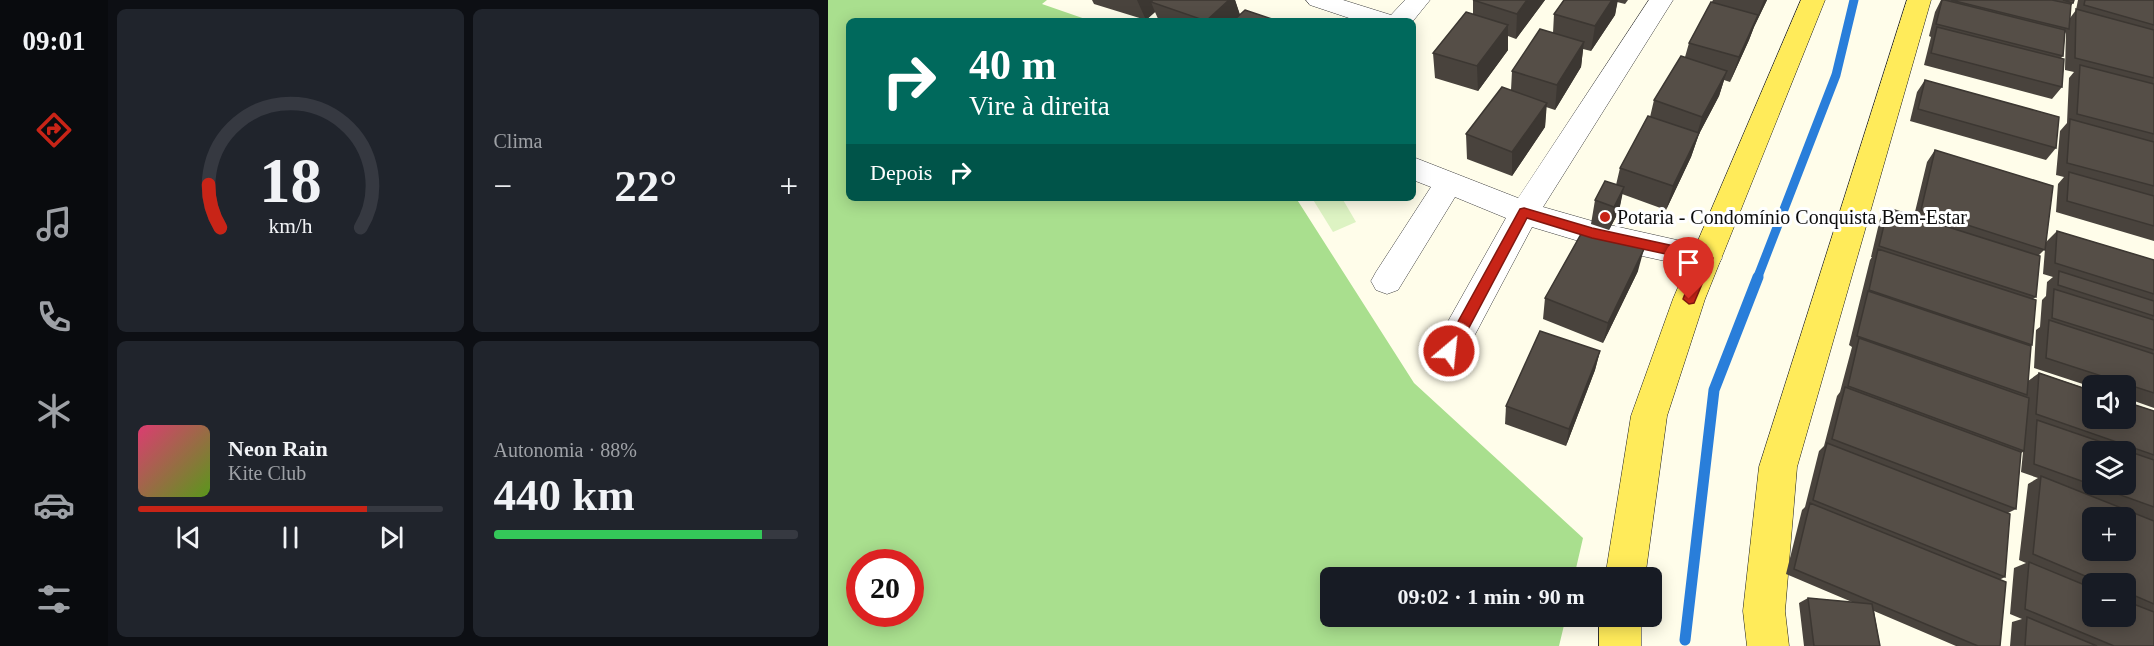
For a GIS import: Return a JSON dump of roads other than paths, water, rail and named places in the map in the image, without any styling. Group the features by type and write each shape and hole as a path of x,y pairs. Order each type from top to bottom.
{"main road":[{"path":"1627,567 1649,416 1689,299 1813,0"},
{"path":"1768,646 1764,611 1778,467 1919,0"},
{"path":"1620,627 1620,646"}],"lane":[{"path":"1318,0 1374,18"},
{"path":"1402,18 1418,0"},
{"path":"1449,351 1524,213 1661,0"},
{"path":"1416,169 1524,213 1592,233 1706,258"},
{"path":"1387,281 1449,183"}],"waterway":[{"path":"1757,279 1836,75 1854,0"},
{"path":"1685,640 1714,390 1758,277"}],"place":[{"name":"Potaria - Condomínio Conquista Bem-Estar","path":"1605,217"}]}
